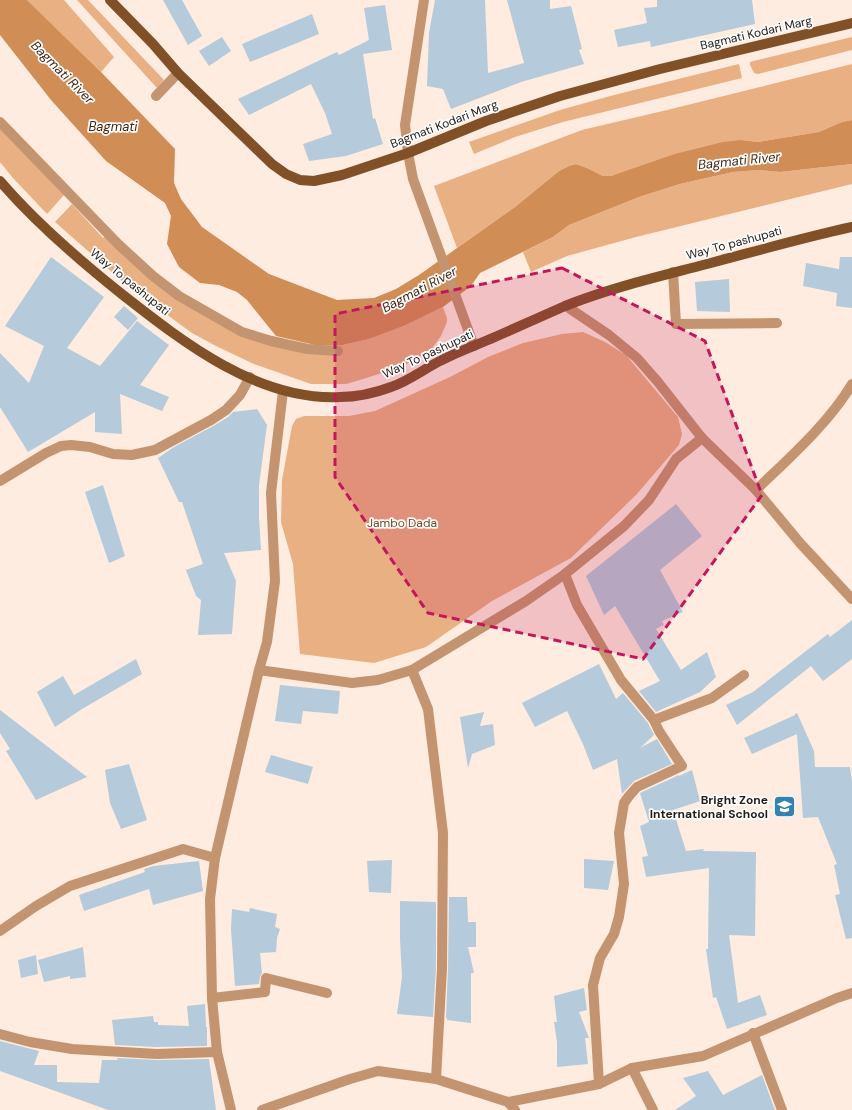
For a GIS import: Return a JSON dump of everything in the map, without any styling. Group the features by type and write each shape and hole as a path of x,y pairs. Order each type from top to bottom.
{"main road":[{"name":"Bagmati Kodari Marg","path":"110,0 153,44 178,73 272,164 286,174 300,180 314,181 342,175 408,153 486,121 560,96 660,69 852,23"},
{"name":"Way To pashupati","path":"0,181 43,226 104,279 165,328 210,358 250,378 283,390 310,396 339,397 363,394 393,387 443,359 600,293 673,272 852,227"}],"street":[{"path":"424,0 405,125 408,153 413,180 474,346"},
{"path":"156,96 178,73"},
{"path":"0,122 118,244 153,276 179,296 242,332 271,341 307,349 338,351"},
{"path":"673,272 676,324 776,323"},
{"path":"566,306 608,335 636,358 658,382 702,438 756,490 800,543 852,599"},
{"path":"0,481 46,453 61,446 90,446 112,454 132,455 155,450 211,420 226,410 240,395 250,378"},
{"path":"756,490 822,424 846,395 852,384"},
{"path":"231,1110 218,1052 212,998 210,899 215,858 259,670 267,642 275,580 271,493 283,390"},
{"path":"259,670 352,682 378,680 412,670 526,601 565,574 624,526 649,500 676,459 702,438"},
{"path":"565,574 577,605 621,680 654,720 659,731 682,766 638,787 628,796 624,803 619,833 624,884 619,917 614,934 600,958 594,985 599,1084"},
{"path":"412,670 428,708 443,832 442,968 436,1079"},
{"path":"654,720 712,698 744,675"},
{"path":"0,931 36,906 70,886 183,849 215,858"},
{"path":"212,998 265,992 266,978 327,993"},
{"path":"262,1110 350,1079 378,1071 436,1079 508,1102 599,1084 632,1068 703,1056 837,998 852,994"},
{"path":"0,1034 30,1042 72,1049 156,1054 218,1052"},
{"path":"753,1034 782,1110"},
{"path":"632,1068 652,1110"},
{"path":"508,1102 515,1110"}],"highlighted area":[{"path":"562,268 705,341 762,495 643,659 428,613 335,477 335,314"}],"green space":[{"path":"27,0 64,0 114,57 101,72"},
{"path":"77,0 88,0 164,80 157,88"},
{"path":"852,37 852,50 758,74 754,73 750,65 750,62"},
{"path":"739,64 742,78 563,122 515,137 474,154 469,142 560,110"},
{"path":"852,64 852,120 842,122 819,132 758,142 741,140 611,176 603,176 576,164 569,166 559,171 515,207 457,248 434,186 582,130"},
{"path":"0,127 64,195 47,214 0,162"},
{"path":"852,164 852,184 636,237 567,256 531,272 523,252 553,237 569,225 639,197 680,184 733,172 758,170 780,172"},
{"path":"72,204 103,238 110,231 181,295 248,330 315,345 343,345 369,339 404,326 443,307 447,322 441,336 430,351 401,367 346,384 311,384 254,364 216,346 192,333 129,287 55,222"},
{"name":"Jambo Dada","path":"583,332 605,342 626,355 678,417 682,434 679,445 636,495 571,558 492,601 426,647 374,663 300,654 293,564 281,522 282,480 292,426 296,419 304,416 349,416 375,411 450,377 488,357 523,343 562,334"}],"water":[{"name":"Bagmati","path":"0,0 27,0 101,72 175,149 174,183 181,199 202,227 269,274 337,300 374,298 396,289 419,275 515,207 559,171 576,164 603,176 611,176 675,154 723,142 741,140 758,142 819,132 842,122 852,120 852,164 780,172 758,170 733,172 680,184 639,197 569,225 553,237 480,273 471,286 443,307 404,326 369,339 343,345 315,345 276,336 247,300 237,292 219,285 200,283 179,267 167,244 171,216 165,203 106,161 51,100 0,35"}],"building":[{"path":"163,0 182,0 202,36 188,45"},
{"path":"435,0 485,0 488,73 524,63 507,0 550,0 550,9 571,6 582,49 579,50 584,64 521,82 451,109 443,89 427,86 429,33"},
{"path":"657,0 752,0 755,24 651,47 650,41 618,47 614,30 647,23 644,8 657,7"},
{"path":"385,5 392,50 363,54 373,119 375,118 383,144 346,156 309,161 303,144 332,134 325,113 311,84 249,115 238,99 337,52 339,55 369,40 364,8"},
{"path":"312,14 319,34 250,62 242,44"},
{"path":"222,37 231,51 209,66 199,51"},
{"path":"51,257 104,297 67,348 100,366 137,321 169,345 140,385 169,397 162,411 120,394 122,434 95,432 95,412 28,452 0,407 0,353 29,383 44,346 5,326"},
{"path":"840,257 852,257 852,308 836,306 837,293 803,286 806,263 839,269"},
{"path":"729,279 730,312 697,311 695,282"},
{"path":"124,306 138,318 128,330 114,317"},
{"path":"257,409 267,425 259,485 261,550 224,553 236,581 232,634 198,635 201,600 196,596 186,570 203,564 182,502 179,502 158,458 174,447 215,425 233,412"},
{"path":"103,485 125,556 109,563 85,492"},
{"path":"676,504 702,536 660,570 683,612 662,621 664,625 656,629 681,670 707,652 716,677 700,692 656,712 639,691 660,681 615,606 604,615 586,576"},
{"path":"852,620 852,659 823,681 811,666 737,725 726,705 753,692 828,634 830,637"},
{"path":"136,659 142,674 82,709 55,727 37,692 63,676 74,695"},
{"path":"599,664 616,699 623,693 648,723 654,735 640,748 657,739 672,764 634,781 622,794 617,759 593,770 583,744 567,711 535,727 522,703"},
{"path":"280,685 340,691 338,714 303,711 301,724 275,721"},
{"path":"0,710 87,777 36,800 6,751 10,749 0,733"},
{"path":"484,712 480,726 493,724 495,745 472,754 468,768 460,717"},
{"path":"797,713 814,751 815,767 850,767 852,782 852,938 846,939 835,895 840,894 834,865 837,864 818,817 803,818 797,734 752,754 744,738"},
{"path":"271,755 313,767 308,784 265,772"},
{"path":"129,764 147,820 121,829 110,803 105,770"},
{"path":"692,770 700,801 673,810 686,851 704,849 703,851 756,852 755,936 729,935 738,1003 760,995 767,1015 727,1029 716,997 713,998 706,949 708,949 709,868 646,877 642,857 648,856 640,826 649,822 640,793"},
{"path":"584,859 614,861 608,890 584,888"},
{"path":"392,860 391,893 369,892 367,861"},
{"path":"199,861 203,891 153,905 149,889 84,911 79,895 145,872 144,869 153,866"},
{"path":"449,897 467,897 468,922 476,922 476,947 468,947 474,973 471,973 471,1023 447,1020 446,1018"},
{"path":"400,901 436,902 436,968 433,1017 397,1014 402,977"},
{"path":"250,908 277,914 275,927 280,929 277,938 276,952 260,953 262,973 259,984 235,986 231,929 232,909 249,912"},
{"path":"83,947 86,977 70,979 70,976 44,982 38,960"},
{"path":"36,955 38,974 21,978 18,960"},
{"path":"584,988 587,1010 579,1012 589,1038 585,1038 588,1064 557,1067 557,1042 554,1022 557,1022 554,996"},
{"path":"205,1004 207,1046 157,1047 115,1045 112,1020 153,1016 154,1022 158,1022 158,1025 189,1026 187,1006"},
{"path":"0,1041 39,1051 34,1065 57,1065 57,1082 99,1083 102,1060 118,1060 117,1058 157,1060 209,1059 216,1110 108,1110 0,1071"},
{"path":"708,1071 723,1095 762,1075 775,1110 675,1110 696,1096 683,1078"}],"place":[{"name":"Bright Zone International School","path":"784,807"}],"water label":[{"name":"Bagmati River","path":"63,72"},
{"name":"Bagmati River","path":"739,160"},
{"name":"Bagmati River","path":"419,289"}]}
